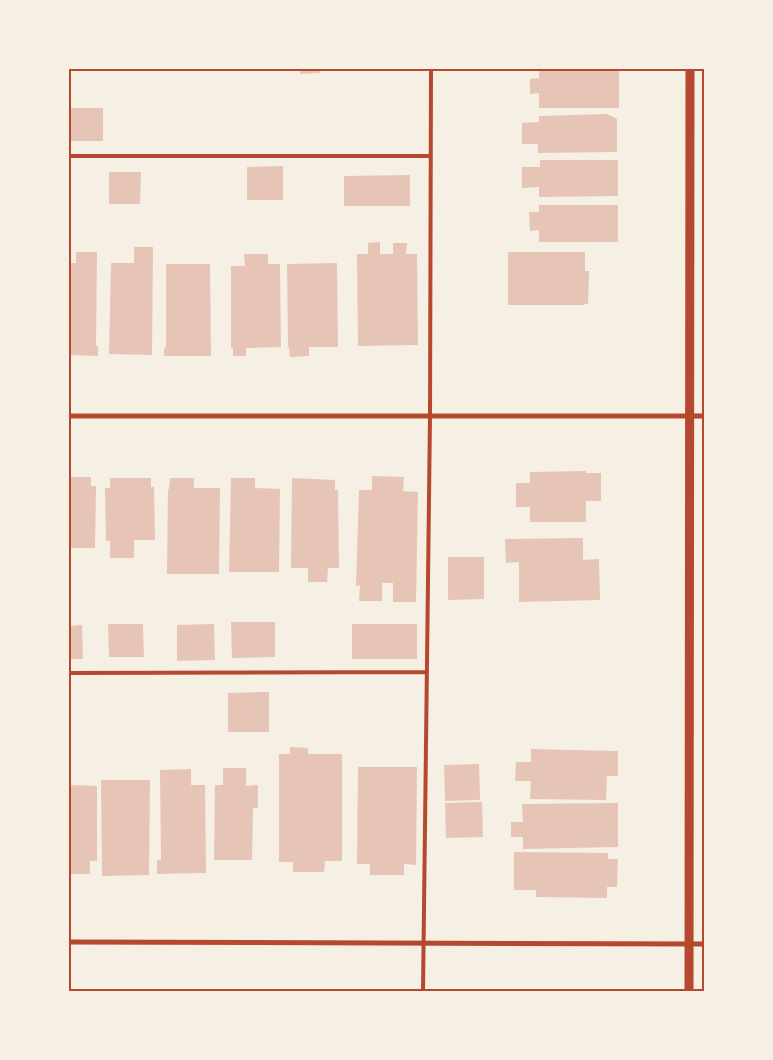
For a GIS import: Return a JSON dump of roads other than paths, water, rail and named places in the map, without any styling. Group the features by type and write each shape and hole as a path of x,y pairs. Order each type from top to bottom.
{"street":[{"path":"689,991 690,69"},
{"path":"69,416 704,416"},
{"path":"69,942 704,944"}],"lane":[{"path":"423,991 422,943 430,416 431,69"},
{"path":"69,156 431,156"},
{"path":"69,673 426,672"}]}
